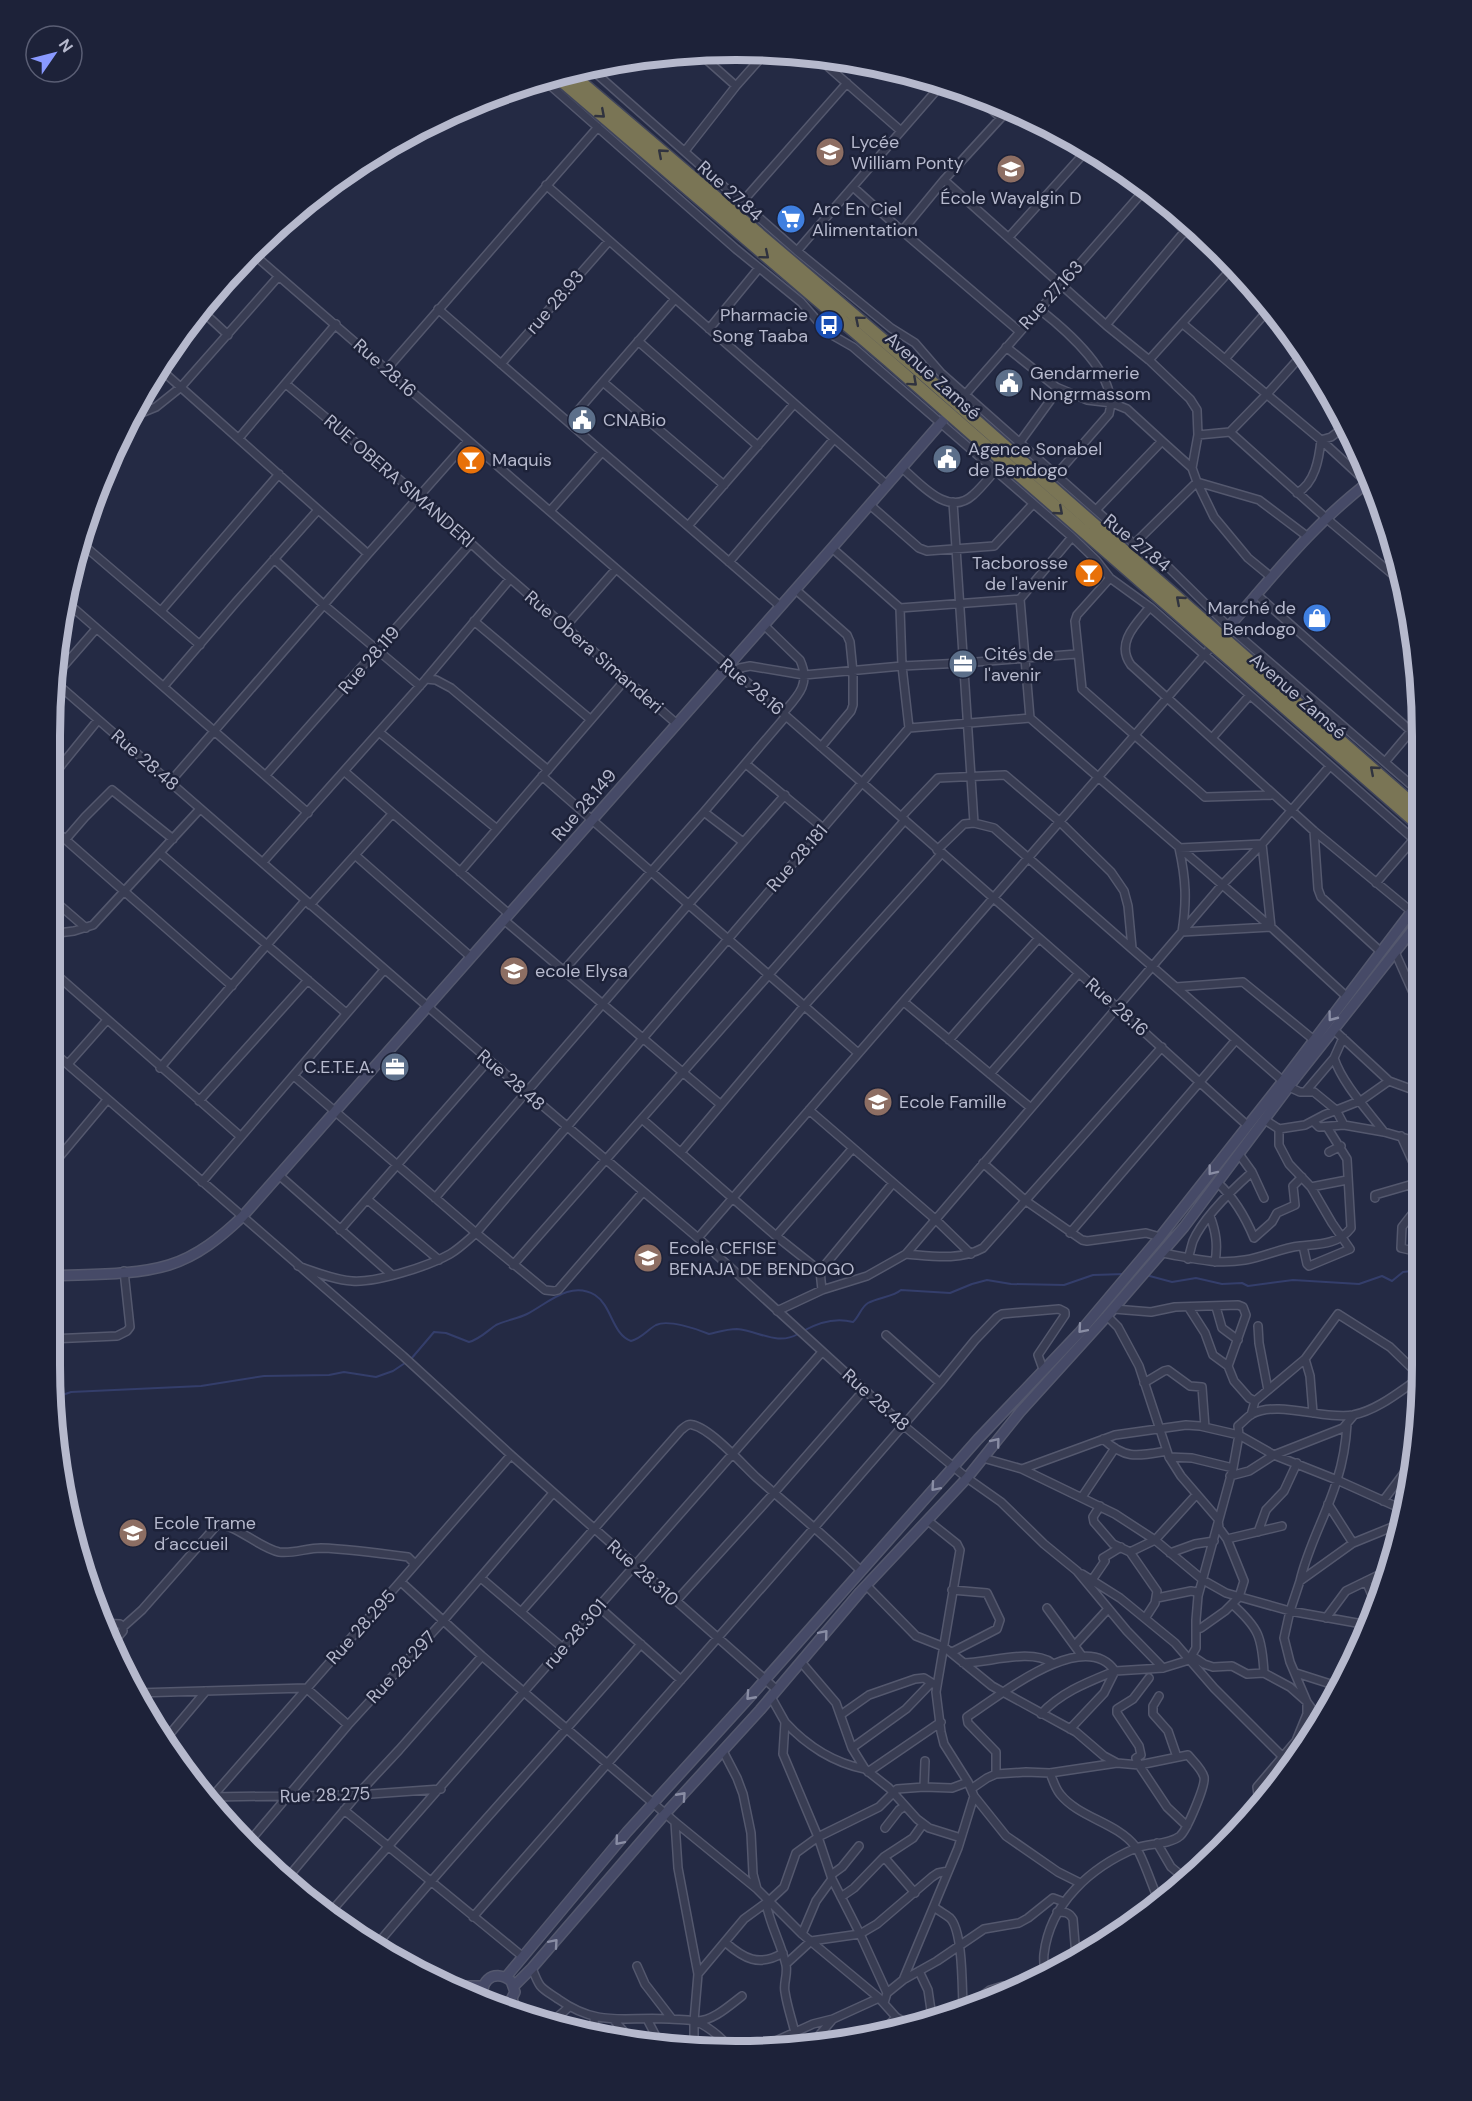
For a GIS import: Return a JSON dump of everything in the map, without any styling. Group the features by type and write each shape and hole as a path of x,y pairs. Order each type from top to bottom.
{"highway":[{"name":"Avenue Zamsé","path":"577,79 917,369 948,414"},
{"name":"Avenue Zamsé","path":"564,82 847,324 1048,502 1412,804"},
{"name":"Avenue Zamsé","path":"1217,640 1412,819"}],"main road":[{"name":"Rue 28.149","path":"60,1275 169,1265 193,1255 227,1232 280,1176 677,724 731,669 780,606 948,414"},
{"path":"1217,640 1308,537 1326,519 1365,488"},
{"path":"511,2002 514,1986 774,1693 866,1585 967,1478 1020,1412 1111,1313 1162,1253 1265,1120 1314,1040 1412,912"},
{"path":"506,1977 652,1804 953,1466 1078,1333 1160,1237 1248,1126 1334,1030 1412,931"},
{"path":"482,1992 487,1980 493,1976 506,1977 514,1986"},
{"path":"469,1986 483,1986"}],"street":[{"path":"707,61 736,86"},
{"path":"685,151 759,61"},
{"path":"828,67 901,131"},
{"name":"Rue 27.84","path":"597,75 797,251 891,328 915,343 935,367 1134,544 1162,561 1217,640 1385,762 1412,786"},
{"path":"743,201 847,84"},
{"path":"550,86 801,302 832,335 853,347 948,414 995,471 1072,537 1096,560 1110,578 1150,607 1217,640 1250,695 1412,838"},
{"path":"797,251 936,91"},
{"path":"992,110 1001,118"},
{"path":"902,231 944,180 1004,115"},
{"path":"387,369 598,127"},
{"path":"1009,237 1082,156"},
{"path":"944,180 1106,325 1149,360 1195,404 1198,435 1192,468 1197,483 1214,517 1248,558 1271,577"},
{"path":"546,185 887,485"},
{"path":"853,187 1019,331"},
{"name":"Rue 27.163","path":"948,414 1140,194"},
{"path":"1106,325 1185,231"},
{"name":"rue 28.93","path":"501,364 609,241"},
{"name":"Rue 28.16","path":"258,258 336,324 1079,973 1248,1126"},
{"path":"710,329 759,268"},
{"path":"1149,360 1228,273"},
{"path":"143,412 156,407 181,387 278,277"},
{"path":"568,422 675,299"},
{"path":"438,309 780,606"},
{"path":"1039,309 1078,342 1109,386 1112,403 1109,414 1056,475"},
{"path":"1225,359 1264,314"},
{"path":"207,316 228,335"},
{"path":"239,438 336,324"},
{"path":"1183,324 1360,475"},
{"path":"638,341 758,446"},
{"path":"1006,347 1056,387 1087,400 1112,403 1135,414 1192,468"},
{"path":"1198,435 1230,432 1298,360"},
{"path":"166,374 368,554"},
{"path":"603,382 724,485"},
{"name":"RUE OBERA SIMANDERI","path":"286,384 419,496 510,579"},
{"path":"1020,442 1052,398 1056,387"},
{"path":"688,526 794,404"},
{"path":"1321,440 1339,431"},
{"path":"1230,432 1326,519 1392,574"},
{"path":"729,562 834,440"},
{"path":"1297,493 1308,484 1318,459 1321,440"},
{"path":"170,782 468,441"},
{"path":"1096,510 1162,441"},
{"path":"550,511 602,452"},
{"path":"902,468 938,499 953,502 966,500 972,496 995,471"},
{"path":"161,611 279,474"},
{"path":"1197,483 1259,500 1308,537"},
{"path":"1134,544 1197,483"},
{"path":"953,502 958,550 974,823"},
{"path":"870,505 923,550 958,550 994,546 1033,504"},
{"path":"164,687 318,510"},
{"path":"1072,537 1020,599 1030,718 1271,927 1347,997"},
{"name":"Rue 28.119","path":"266,775 471,543"},
{"path":"832,548 900,608 902,666 909,728 1030,718"},
{"path":"87,550 200,645"},
{"path":"274,559 324,605 420,686"},
{"path":"565,627 616,569"},
{"path":"1110,578 1077,615 1075,626 1082,688 1205,797 1274,795"},
{"path":"264,862 420,686 510,579"},
{"name":"Rue Obera Simanderi","path":"510,579 677,724"},
{"path":"796,590 847,635 850,642 853,705 851,711 821,747"},
{"path":"1256,594 1411,731 1385,762"},
{"path":"900,608 1020,599"},
{"path":"1150,607 1126,639 1126,659 1314,831 1412,912"},
{"path":"72,608 308,813"},
{"path":"474,621 590,719"},
{"path":"564,970 746,764 800,694 804,675 800,660 764,625"},
{"path":"64,666 96,629"},
{"path":"698,1238 1217,640"},
{"path":"731,669 750,666 804,675 1077,654"},
{"path":"426,679 436,680 451,688 548,770"},
{"path":"460,872 625,680"},
{"name":"Rue 28.48","path":"61,688 264,862 526,1093 698,1238 903,1425 967,1478 1001,1502 1044,1544 1077,1571"},
{"path":"1212,738 1250,695"},
{"path":"61,766 98,720"},
{"name":"Rue 28.181","path":"298,1266 349,1281 361,1282 439,1260 459,1248 476,1233 909,728"},
{"path":"379,732 498,829"},
{"path":"746,764 823,828"},
{"path":"777,1311 822,1290 867,1276 906,1254 1222,885 1262,844 1330,766"},
{"path":"345,772 460,872 564,970 720,1104"},
{"path":"513,1265 769,974 934,780 942,777 970,775 1005,775 1059,821 1111,872 1124,891 1128,906 1132,948"},
{"path":"542,776 858,1053"},
{"path":"66,839 112,790 173,839"},
{"path":"435,1198 785,795"},
{"path":"60,932 93,925 124,890 161,854 200,809"},
{"path":"704,812 743,842"},
{"path":"160,1068 268,944 392,814"},
{"path":"681,1152 958,827 974,823 994,828 1235,1041 1286,1084 1300,1092 1314,1092 1336,1110 1344,1125"},
{"path":"1314,831 1318,889 1321,897 1381,952"},
{"path":"60,834 231,986"},
{"path":"1179,848 1262,844"},
{"path":"1262,844 1271,927"},
{"path":"1376,883 1412,846"},
{"path":"1179,848 1187,888 1182,932"},
{"path":"161,854 346,1012"},
{"path":"355,855 471,957"},
{"path":"60,906 86,928"},
{"path":"1182,932 1271,927"},
{"path":"949,1040 1039,938"},
{"path":"1395,952 1412,990"},
{"path":"202,1182 384,970"},
{"path":"990,1074 1079,973"},
{"path":"60,978 240,1136"},
{"path":"199,1101 308,980"},
{"path":"1176,987 1243,982 1314,1040"},
{"path":"904,1002 1031,1108"},
{"path":"68,1064 106,1020"},
{"path":"1334,1030 1389,1081 1412,1089"},
{"path":"1306,1091 1334,1058 1343,1038"},
{"path":"1070,1233 1235,1041"},
{"path":"906,1254 949,1257 971,1254 983,1248 1162,1047"},
{"name":"Rue 28.310","path":"60,1057 403,1356 634,1565 765,1679 774,1693 785,1722 804,1741 844,1763 866,1770"},
{"path":"1334,1058 1360,1101 1384,1132"},
{"path":"340,1230 489,1060"},
{"path":"294,1076 545,1290 554,1292 558,1290 643,1192"},
{"path":"1265,1120 1279,1129 1305,1125 1360,1101 1389,1081"},
{"path":"60,1156 107,1100"},
{"path":"808,1110 935,1219 971,1254"},
{"path":"642,1119 776,1236 820,1271 822,1290"},
{"path":"1313,1121 1319,1127 1344,1125 1412,1140"},
{"path":"1162,1253 1215,1262 1244,1260 1304,1246 1323,1244 1343,1236 1350,1228 1347,1159 1341,1146 1326,1127"},
{"path":"1279,1129 1279,1145 1289,1164 1311,1187 1332,1223 1350,1247 1349,1251 1309,1266 1304,1246"},
{"path":"1401,1136 1412,1161"},
{"path":"1329,1152 1341,1146"},
{"path":"776,1236 853,1148"},
{"path":"1239,1154 1252,1172 1264,1198"},
{"path":"983,1163 1026,1201 1070,1233 1087,1241 1146,1233 1160,1237"},
{"path":"1188,1259 1196,1236 1210,1216 1252,1172"},
{"path":"280,1176 392,1275"},
{"path":"1218,1183 1230,1193 1245,1216 1254,1238 1272,1222 1277,1213 1295,1205 1293,1186 1302,1178"},
{"path":"1311,1187 1347,1180"},
{"path":"820,1271 893,1183"},
{"path":"1375,1198 1375,1195 1411,1184 1412,1189"},
{"path":"368,1200 439,1260"},
{"path":"1412,1214 1402,1227 1401,1248 1412,1251"},
{"path":"1210,1216 1218,1249 1215,1262"},
{"path":"60,1339 124,1334 130,1327 124,1271"},
{"path":"1196,1629 1217,1617 1239,1597 1244,1581 1213,1510 1196,1495 1168,1454 1139,1366 1111,1313 1151,1312 1175,1307 1238,1305 1244,1307 1246,1310 1238,1341 1228,1366"},
{"path":"1216,1307 1222,1328 1238,1341"},
{"path":"1189,1308 1205,1333 1212,1353 1228,1366 1234,1381 1255,1401"},
{"path":"473,1917 997,1317 1002,1314 1063,1310 1065,1315 1038,1355 1043,1369"},
{"path":"1251,1415 1255,1401 1305,1359 1335,1316 1340,1314 1390,1347 1412,1368"},
{"path":"1258,1326 1268,1390"},
{"path":"886,1335 940,1383"},
{"name":"rue 28.301","path":"334,1908 822,1352"},
{"path":"1305,1359 1310,1376 1313,1413"},
{"path":"1144,1383 1168,1370 1190,1386 1202,1387 1205,1427"},
{"path":"1041,1714 1066,1692 1115,1671 1163,1668 1190,1658 1196,1648 1198,1596 1233,1468 1239,1435 1238,1426 1251,1415 1269,1409 1335,1416 1354,1414 1384,1402 1412,1383"},
{"path":"676,1601 864,1390"},
{"path":"1230,1476 1249,1471 1274,1455 1343,1428 1354,1414"},
{"path":"1258,1794 1257,1787 1296,1742 1307,1714 1307,1702 1287,1652 1284,1638 1305,1560 1337,1479 1344,1454 1347,1424"},
{"path":"522,1612 681,1430 689,1425 704,1430 719,1441 861,1571"},
{"path":"1022,1468 1125,1433 1186,1425 1239,1435 1274,1455 1337,1479 1397,1507"},
{"path":"1103,1439 1131,1456 1168,1454 1233,1468"},
{"path":"1082,1497 1115,1448"},
{"name":"Rue 28.295","path":"214,1794 511,1455"},
{"path":"983,1458 1022,1468 1100,1506 1155,1540 1203,1580 1226,1593 1290,1611 1361,1624"},
{"path":"1258,1532 1266,1510 1284,1491 1297,1463"},
{"path":"1383,1501 1402,1475"},
{"name":"Rue 28.297","path":"253,1838 348,1725 482,1578 554,1493"},
{"path":"1130,1552 1155,1540 1196,1495"},
{"path":"1328,1504 1353,1543"},
{"path":"1100,1506 1092,1517 1094,1522 1113,1544 1130,1552 1155,1586 1157,1598 1146,1617"},
{"path":"927,1520 959,1547 944,1647 934,1684 941,1722 940,1732 944,1744 971,1789 1006,1836 1058,1872 1080,1883"},
{"path":"117,1637 123,1631 123,1627 142,1610 217,1525 225,1524 255,1542 282,1552 319,1548 374,1553 408,1557 414,1566"},
{"path":"1227,1539 1282,1526"},
{"path":"1300,1581 1353,1543 1392,1527"},
{"path":"1170,1553 1195,1544 1214,1541"},
{"path":"1092,1580 1105,1561 1103,1558 1121,1547"},
{"path":"1077,1571 1146,1617 1175,1642 1214,1688 1285,1759"},
{"path":"1077,1571 1108,1609 1163,1668"},
{"path":"1326,1618 1346,1591 1378,1575"},
{"path":"482,1578 563,1647"},
{"path":"1366,1581 1372,1594"},
{"path":"401,1582 664,1815 757,1889 802,1934 902,2020"},
{"path":"866,1585 916,1636 952,1652 963,1663 1004,1693 1070,1729 1116,1763"},
{"path":"952,1590 987,1593 1000,1620 997,1629 952,1652"},
{"path":"1157,1598 1191,1591 1197,1592 1198,1596"},
{"path":"1232,1604 1247,1617 1259,1634 1264,1673"},
{"path":"599,1607 681,1680"},
{"path":"1047,1608 1082,1656"},
{"path":"1074,1645 1108,1609"},
{"path":"111,1624 120,1624 123,1627"},
{"path":"381,1940 430,1881 568,1729 641,1644"},
{"path":"291,1874 357,1795 482,1656"},
{"path":"963,1663 1034,1656 1052,1663"},
{"path":"996,1774 996,1752 967,1720 967,1717 1052,1663 1082,1656 1103,1659 1110,1663 1115,1671"},
{"path":"1190,1658 1213,1667 1232,1666 1247,1674 1264,1673 1290,1687 1307,1702 1315,1713"},
{"path":"801,1662 837,1703 852,1748 866,1770 893,1793 923,1824 961,1838"},
{"path":"1070,1729 1104,1693 1115,1671"},
{"path":"1296,1673 1331,1684"},
{"path":"842,1714 876,1691 919,1677 934,1684"},
{"path":"1149,1678 1133,1699 1117,1709 1119,1717 1142,1752 1136,1758 1139,1765 1167,1807 1187,1826"},
{"path":"852,1748 906,1709 934,1684"},
{"path":"146,1694 306,1688 348,1725"},
{"path":"170,1734 206,1691"},
{"path":"1159,1696 1153,1714 1171,1736 1177,1757"},
{"path":"785,1722 783,1754 818,1838 831,1877 887,1994"},
{"path":"866,1770 941,1722"},
{"path":"723,1751 742,1794 751,1833 753,1874 757,1889"},
{"path":"698,1974 744,1919 784,1887 796,1853 818,1838 879,1807 897,1789 924,1787 971,1789 996,1774 1050,1773 1116,1763 1139,1765 1188,1755 1204,1778 1204,1783 1183,1833 1177,1838 1137,1848 1099,1866 1080,1883 1057,1912 1044,1952 1045,1966"},
{"path":"924,1787 925,1761"},
{"path":"1050,1773 1060,1794 1078,1809 1127,1837 1137,1848 1156,1894"},
{"name":"Rue 28.275","path":"217,1798 357,1795 441,1789"},
{"path":"903,1980 961,1838 971,1789"},
{"path":"885,1828 898,1810 905,1806"},
{"path":"344,1810 522,1956"},
{"path":"675,1822 678,1868 698,1974 694,2040"},
{"path":"841,1897 854,1888 884,1857 913,1839 923,1824"},
{"path":"1157,1843 1171,1867 1180,1875"},
{"path":"802,1934 816,1901 831,1877 859,1846"},
{"path":"884,1857 915,1893"},
{"path":"786,1964 811,1941 860,1934 877,1924 938,1874 948,1871"},
{"path":"779,2040 818,2022 833,2019 882,2001 903,1980 984,1929 1018,1923 1028,1918 1050,1899 1057,1898 1064,1902"},
{"path":"768,1902 770,1922 786,1964 787,1980 784,1991 795,2033"},
{"path":"934,1907 951,1919 960,1946 963,2002"},
{"path":"1057,1912 1065,1912 1073,1919 1075,1949"},
{"path":"725,1942 739,1954 761,1962 783,1953"},
{"path":"638,1966 645,1984 672,2019"},
{"path":"532,1968 539,1986 569,2007 594,2018 702,2021 728,2007 742,1996"},
{"path":"919,1971 928,1990 931,2012"},
{"path":"985,1993 1003,1986"},
{"path":"513,1999 515,2004"},
{"path":"558,2017 569,2007"},
{"path":"891,2023 896,2017"},
{"path":"594,2018 595,2026"},
{"path":"612,2019 623,2031"},
{"path":"647,2019 656,2036"},
{"path":"819,2036 833,2019"},
{"path":"694,2021 705,2026 722,2041"}],"waterway":[{"path":"1146,1275 1172,1282 1196,1278 1222,1284 1242,1283 1248,1286 1293,1280 1359,1284 1382,1276 1392,1281 1403,1272 1412,1271"},
{"path":"803,1331 827,1321 853,1322 868,1303 901,1290 950,1293 987,1280 1011,1284 1064,1285 1093,1275 1125,1274"},
{"path":"61,1396 71,1392 201,1386 264,1376 329,1375 344,1372 376,1377 393,1371 411,1359 434,1332 446,1333 469,1342 496,1325 527,1314 559,1295 577,1290 586,1291 601,1300 620,1332 631,1341 661,1323 682,1325 709,1334 737,1329 783,1339 798,1334"}],"place":[{"name":"Lycée William Ponty","path":"830,152"},
{"name":"École Wayalgin D","path":"1011,169"},
{"name":"Arc En Ciel Alimentation","path":"791,219"},
{"name":"Pharmacie Song Taaba","path":"829,325"},
{"name":"Gendarmerie Nongrmassom","path":"1009,383"},
{"name":"CNABio","path":"582,420"},
{"name":"Agence Sonabel de Bendogo","path":"947,459"},
{"name":"Maquis","path":"471,460"},
{"name":"Tacborosse de l'avenir","path":"1089,573"},
{"name":"Marché de Bendogo","path":"1317,618"},
{"name":"Cités de l'avenir","path":"963,664"},
{"name":"ecole Elysa","path":"514,971"},
{"name":"C.E.T.E.A.","path":"395,1067"},
{"name":"Ecole Famille","path":"878,1102"},
{"name":"Ecole CEFISE BENAJA DE BENDOGO","path":"648,1258"},
{"name":"Ecole Trame d´accueil","path":"133,1533"}]}
